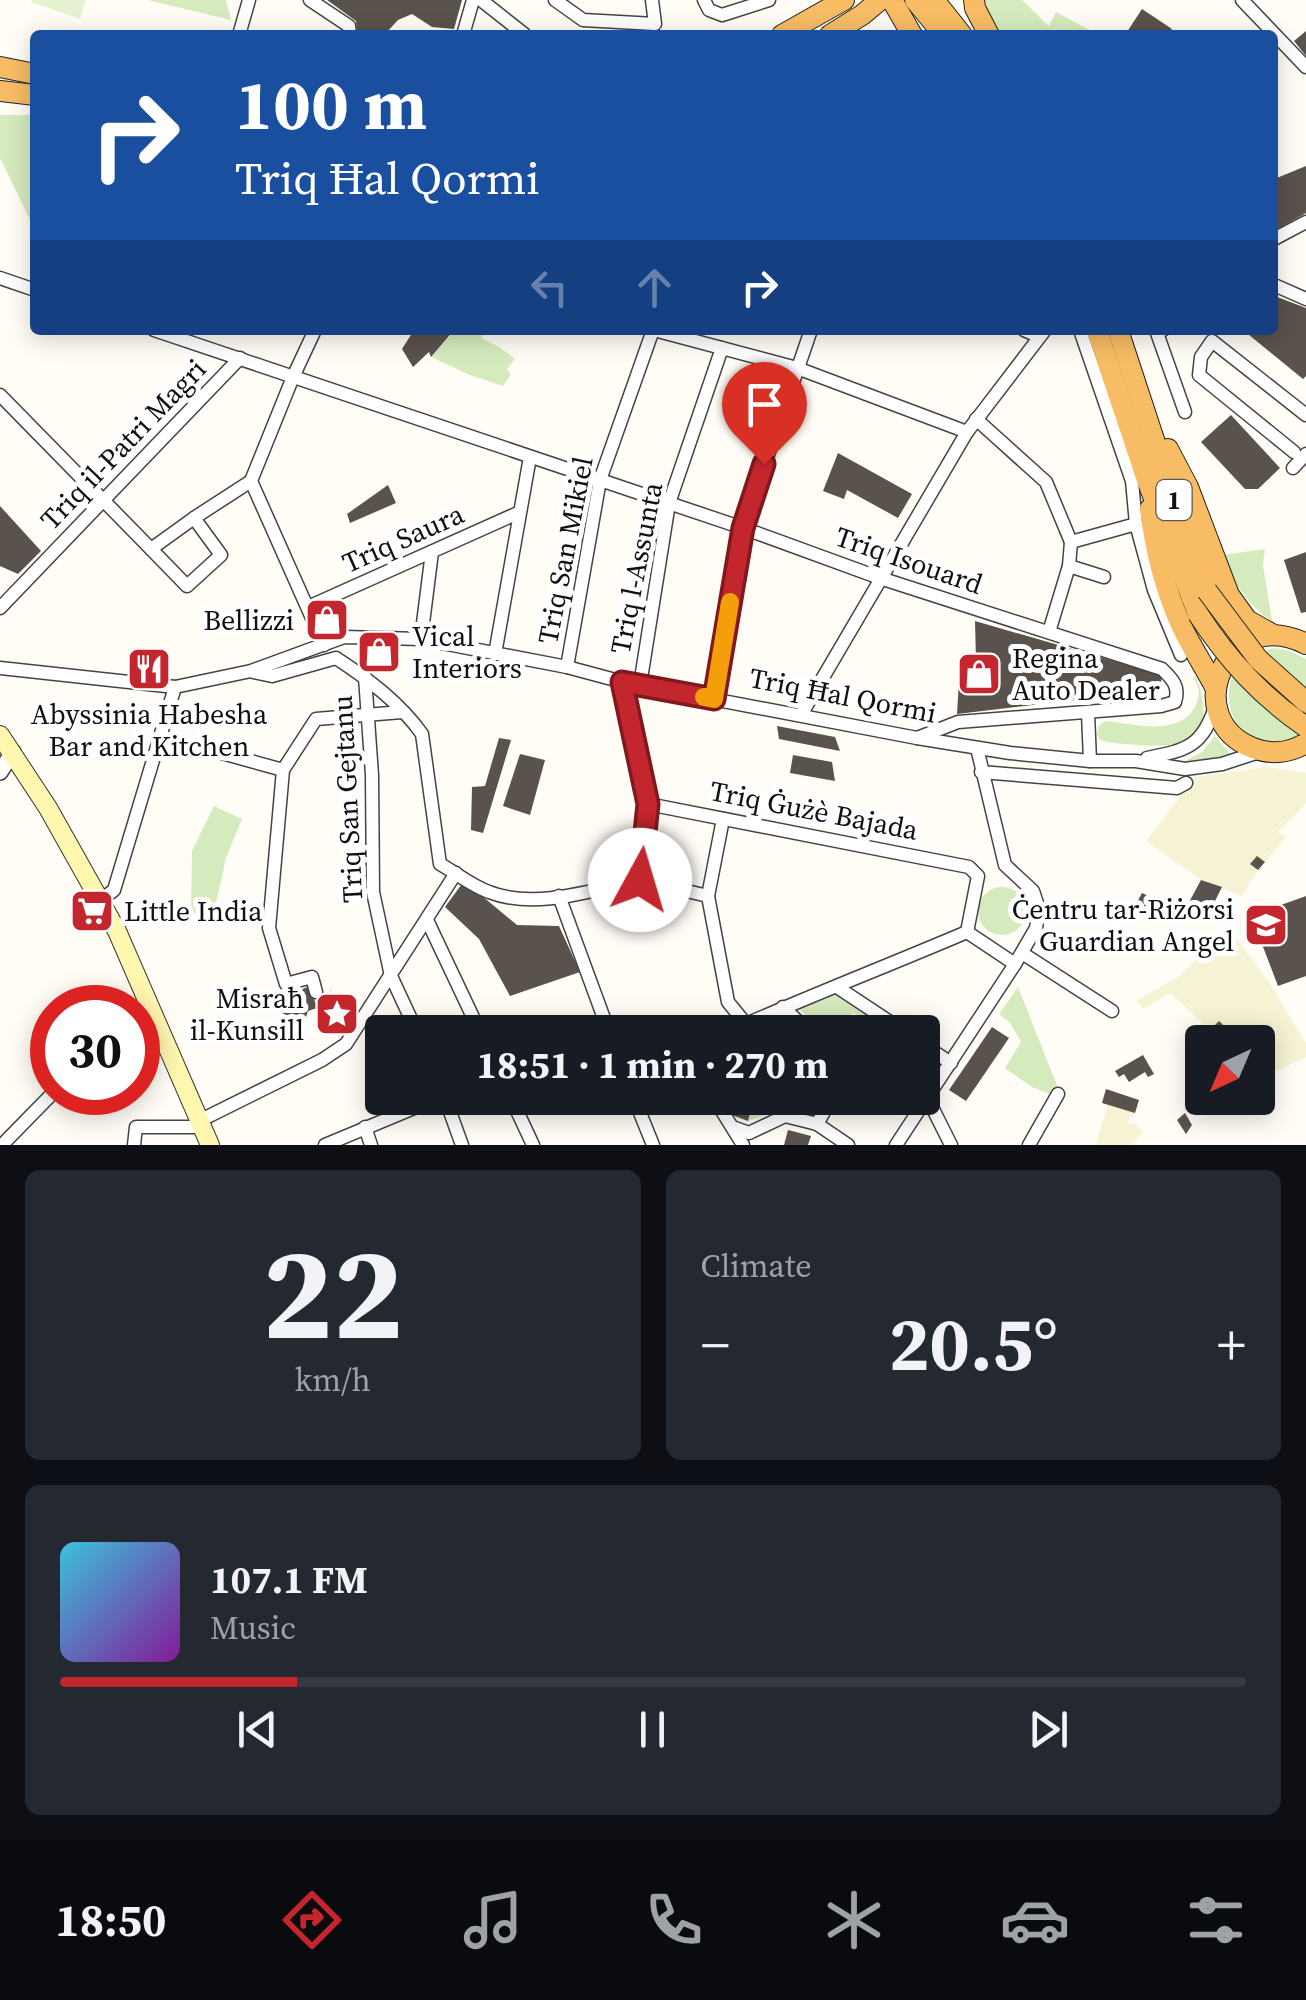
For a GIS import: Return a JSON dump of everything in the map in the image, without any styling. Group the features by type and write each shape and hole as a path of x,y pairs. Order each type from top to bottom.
{"highway":[{"path":"787,30 816,8 820,0"},
{"path":"790,30 844,0"},
{"path":"934,0 958,30"},
{"path":"974,0 987,30"},
{"path":"838,30 894,1"},
{"path":"867,30 894,1"},
{"path":"894,1 909,30"},
{"path":"894,1 937,30"},
{"path":"0,67 30,73"},
{"path":"0,94 30,96"},
{"name":"1","path":"1099,335 1147,480 1198,614 1240,671 1267,698 1306,727"},
{"name":"1","path":"1120,335 1207,592 1258,659 1306,702"},
{"path":"1145,408 1188,486 1229,595 1247,620 1272,634"},
{"path":"1147,480 1154,545 1163,580 1182,628 1202,660 1224,724 1246,745 1306,760"},
{"path":"1216,695 1219,673 1231,653 1250,640 1272,634 1305,642"},
{"path":"1271,752 1290,751 1306,744"}],"main road":[{"path":"0,736 48,808 117,931 210,1145"}],"street":[{"path":"310,0 349,30"},
{"path":"464,30 472,0"},
{"path":"481,0 519,30"},
{"path":"555,0 583,20 655,24 652,0"},
{"path":"704,0 709,10 722,15 769,0"},
{"path":"1242,0 1271,30"},
{"path":"240,30 243,3"},
{"path":"1278,37 1306,66"},
{"path":"1278,237 1306,222"},
{"path":"0,278 30,288"},
{"path":"1278,287 1306,300"},
{"name":"Triq Isouard","path":"169,335 880,578 1162,669 1175,681 1178,694 1175,702 1161,706 958,722 918,738"},
{"path":"151,549 251,482 313,335"},
{"name":"Triq San Mikiel","path":"567,668 600,480 652,335"},
{"path":"673,335 797,368 967,432"},
{"path":"714,699 743,528 809,335"},
{"path":"801,715 967,432 1040,335"},
{"path":"1082,335 1132,481 1136,524 1154,590 1181,655"},
{"path":"1158,335 1185,412"},
{"path":"1293,468 1300,453 1199,375 1201,357 1212,341 1306,416"},
{"name":"Triq l-Assunta","path":"640,684 669,503 722,348"},
{"name":"Triq il-Patri Magri","path":"0,608 240,358"},
{"path":"0,395 187,586 221,555 194,518"},
{"path":"976,419 1046,482 1071,542 1069,566 1048,632"},
{"path":"495,654 530,456"},
{"path":"251,482 324,645"},
{"name":"Triq Saura","path":"308,608 518,514"},
{"path":"1071,542 1136,524"},
{"path":"420,639 432,552"},
{"path":"1069,566 1104,577"},
{"name":"Triq Ħal Qormi","path":"0,668 175,686 251,672 344,637 420,639 622,682 977,748 1090,762 1136,761 1185,768 1271,752"},
{"name":"Triq Ħal Qormi","path":"251,672 272,676 336,658 365,677"},
{"path":"365,677 422,734 440,864 489,892 523,899 640,880 708,896"},
{"name":"Triq San Gejtanu","path":"365,677 372,774 373,892 391,976 409,1015"},
{"path":"622,682 648,804 640,880"},
{"path":"100,901 114,890 175,686"},
{"name":"Triq Ħal Qormi","path":"1136,761 1180,752 1198,740 1209,724 1216,695"},
{"path":"316,992 312,977 286,984 269,928 283,770 316,719 402,712"},
{"path":"1088,713 1090,762"},
{"path":"204,748 283,770"},
{"path":"940,1080 1036,928 1038,909 1033,892 1005,865 977,748"},
{"path":"0,772 12,752"},
{"path":"981,772 1177,788 1186,783"},
{"name":"Triq Ġużè Bajada","path":"648,804 970,866 978,876 967,932"},
{"path":"724,818 708,896 728,1002 739,1015"},
{"path":"134,1145 136,1128 201,1124 346,1044 456,873"},
{"path":"559,896 603,1015"},
{"path":"427,920 472,1015"},
{"path":"766,1015 967,932 1112,1010"},
{"path":"838,987 880,1015"},
{"path":"782,1008 790,1015"},
{"path":"940,1056 951,1063"},
{"path":"1036,1143 1058,1094"},
{"path":"2,1145 31,1115"},
{"path":"325,1145 396,1115"},
{"path":"452,1115 462,1145"},
{"path":"519,1115 533,1145"},
{"path":"641,1115 653,1145"},
{"path":"726,1115 744,1145"},
{"path":"817,1124 822,1115"},
{"path":"896,1145 917,1115"},
{"path":"936,1115 951,1145"},
{"path":"735,1128 749,1132 784,1116 817,1124 848,1145"},
{"path":"366,1127 371,1145"}],"shaded area":[{"path":"1267,767 1306,773 1306,803 1278,832 1286,837 1242,896 1201,880 1146,841 1179,798 1182,779"},
{"path":"1231,931 1271,985 1306,1043 1306,1057 1275,1071 1275,1025 1205,1025 1170,993 1143,1009 1136,1001 1179,976"},
{"name":"Misraħ il-Kunsill","path":"330,986 348,1028 339,1040 327,1000"},
{"path":"1108,1104 1135,1113 1128,1123 1136,1124 1143,1133 1131,1145 1096,1145"}],"green space":[{"path":"32,0 86,0 80,19"},
{"path":"148,0 226,0 231,20"},
{"path":"983,0 1022,0 1049,26 1056,12 1090,30 1001,30 993,30"},
{"path":"0,115 30,115 30,220 0,158"},
{"path":"451,335 482,335 481,338 515,359 507,369 511,374 503,386 431,357"},
{"path":"1265,549 1263,565 1272,621 1242,592 1222,555"},
{"path":"1275,648 1306,659 1306,734 1276,744 1259,742 1245,733 1229,703 1237,669 1252,656"},
{"path":"1196,676 1202,695 1202,723 1187,740 1159,746 1100,740 1099,725 1106,721 1155,726 1178,722 1187,716 1198,699"},
{"path":"1215,736 1232,756 1183,762 1202,752"},
{"path":"214,806 242,819 226,858 213,916 191,913 192,851"},
{"path":"1002,887 1019,894 1026,911 1019,928 1002,935 985,928 978,911 985,894"},
{"path":"1018,987 1058,1088 1050,1094 1005,1068 1021,1042 1010,1023 999,1014"},
{"path":"838,994 867,1015 806,1015 799,1009"}],"building":[{"path":"327,0 462,0 454,29 432,27 412,14 389,30 357,30 356,21"},
{"path":"1142,9 1172,29 1171,30 1128,30"},
{"path":"1306,31 1306,56 1294,41"},
{"path":"1306,166 1306,213 1278,229 1278,178"},
{"path":"1278,297 1306,308 1303,379 1249,335 1278,335"},
{"path":"411,335 450,335 431,357 429,352 413,367 402,349"},
{"path":"1231,415 1280,468 1258,489 1245,489 1201,442"},
{"path":"838,453 912,494 898,518 847,490 844,499 823,491"},
{"path":"388,485 396,503 350,523 347,514"},
{"path":"0,506 41,551 18,574 0,566"},
{"path":"1306,552 1306,612 1301,613 1284,560"},
{"path":"975,621 1162,675 1160,690 957,714 960,662 976,661"},
{"path":"777,726 835,737 840,751 779,739"},
{"path":"499,738 511,740 483,833 471,830 472,787 485,786"},
{"path":"520,754 545,760 530,815 503,806"},
{"path":"793,755 832,762 835,781 790,773"},
{"path":"1257,856 1265,862 1258,870 1250,864"},
{"path":"1201,880 1222,887 1208,923 1153,913 1136,904 1142,893 1187,906"},
{"path":"464,881 517,925 559,926 580,972 510,996 479,939 445,907"},
{"path":"1306,896 1306,976 1278,986 1260,939 1278,927 1270,909"},
{"path":"310,986 317,1008 308,1011 306,1017 286,1020 277,999"},
{"path":"992,1027 1009,1038 966,1101 949,1090"},
{"path":"1143,1055 1154,1074 1148,1077 1145,1072 1129,1082 1124,1074 1119,1077 1115,1071"},
{"path":"1106,1089 1139,1100 1135,1113 1102,1103"},
{"path":"1185,1113 1192,1125 1186,1134 1177,1120"},
{"path":"788,1130 811,1136 808,1145 784,1145"}],"slow traffic":[{"path":"704,697 714,699 730,602"}],"place":[{"name":"Bellizzi","path":"327,620"},
{"name":"Vical Interiors","path":"379,652"},
{"name":"Abyssinia Habesha Bar and Kitchen","path":"149,669"},
{"name":"Regina Auto Dealer","path":"979,674"},
{"name":"Little India","path":"92,911"},
{"name":"Ċentru tar-Riżorsi Guardian Angel","path":"1266,925"},
{"name":"Misraħ il-Kunsill","path":"337,1014"}],"route":[{"path":"640,880 648,804 622,682 714,699 743,528 764,464"}]}
